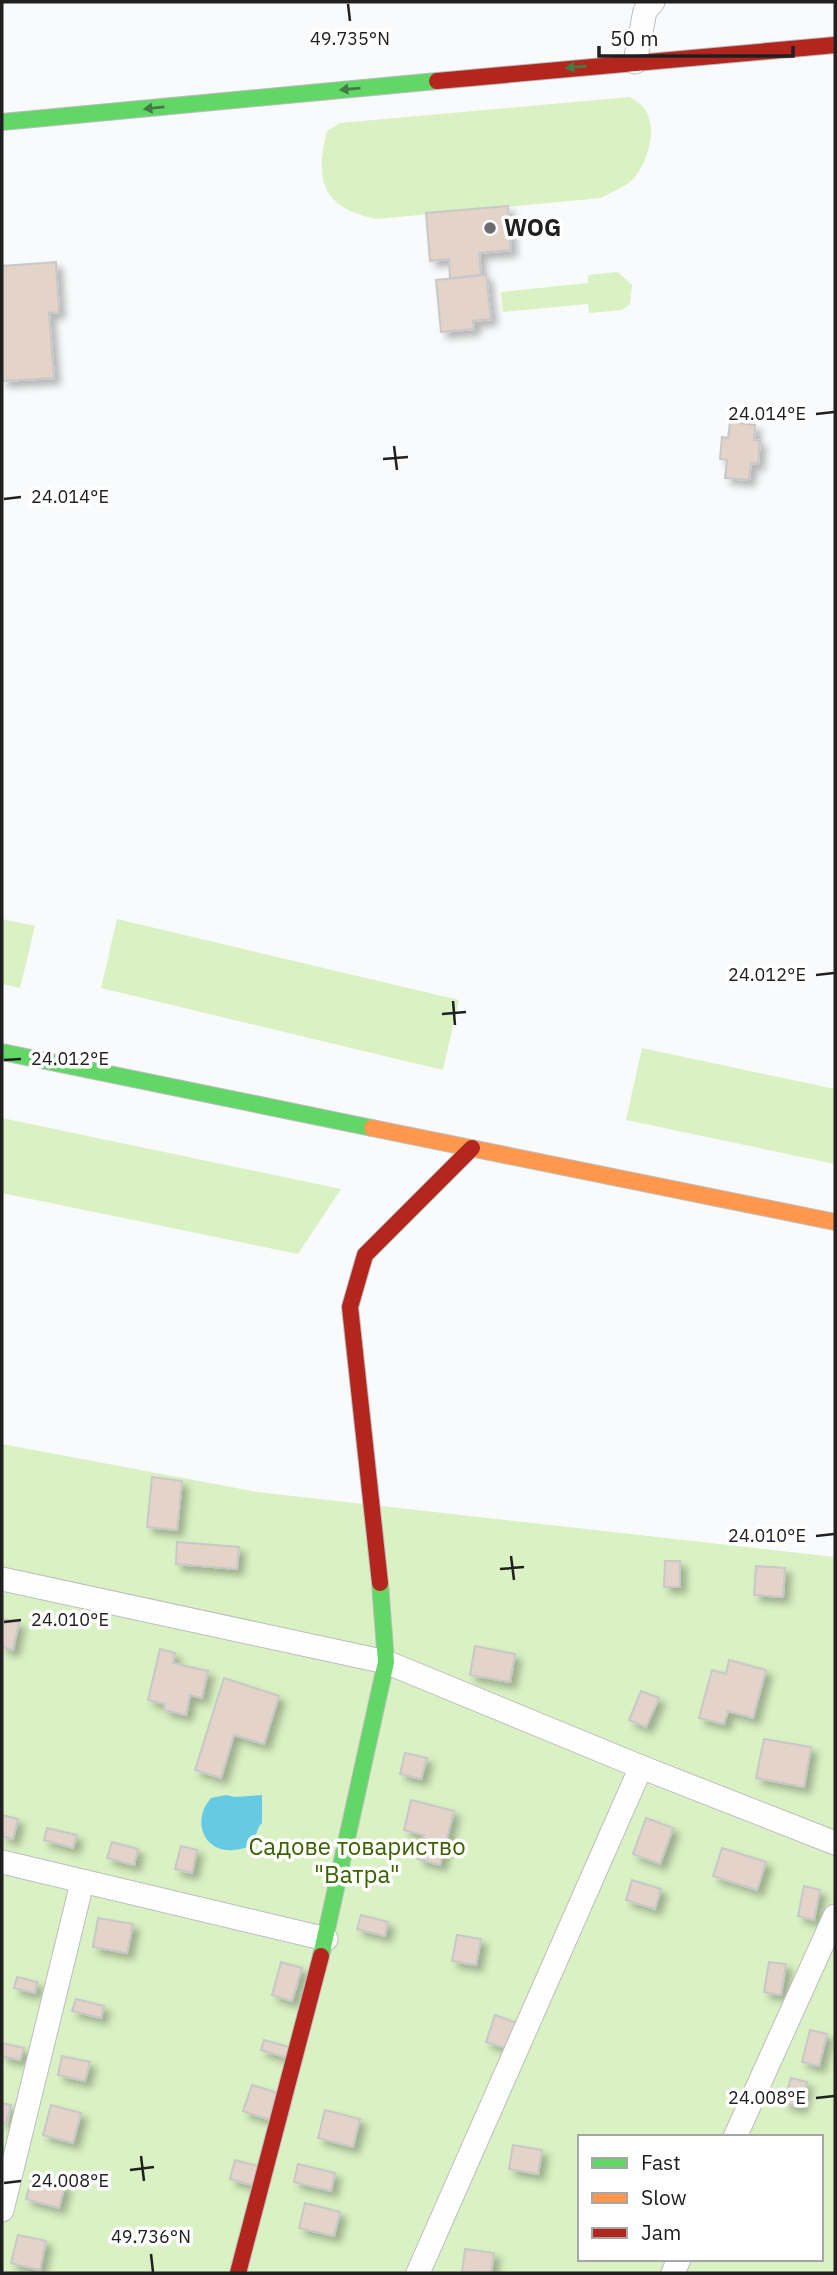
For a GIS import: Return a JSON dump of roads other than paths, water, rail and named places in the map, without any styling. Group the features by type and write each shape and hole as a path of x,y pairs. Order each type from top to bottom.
{"main road":[{"path":"2,122 835,45"},
{"path":"2,1052 835,1223"},
{"path":"239,2273 326,1939 386,1662 350,1307 365,1255 472,1148"}],"street":[{"path":"635,62 645,11 653,2"},
{"path":"2,1579 386,1662 641,1768 835,1843"},
{"path":"418,2273 641,1768"},
{"path":"2,1862 326,1939"},
{"path":"2,2210 82,1882"},
{"path":"736,2135 835,1916"}],"water":[{"path":"226,1795 262,1795 262,1823 254,1840 246,1848 219,1848 204,1834 201,1820 205,1806 211,1798"}],"place":[{"name":"WOG","path":"490,228"}],"park label":[{"name":"Садове товариство \"Ватра\"","path":"357,1861"}]}
